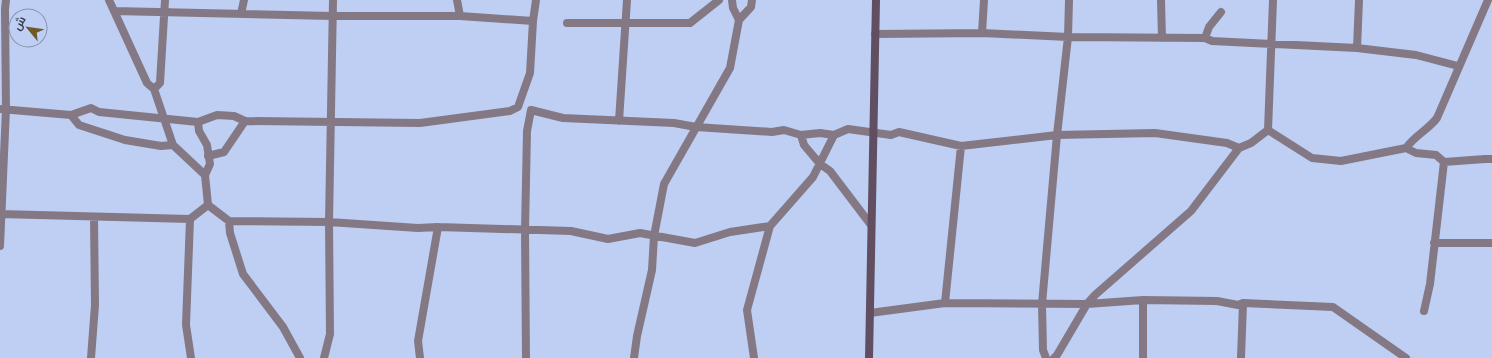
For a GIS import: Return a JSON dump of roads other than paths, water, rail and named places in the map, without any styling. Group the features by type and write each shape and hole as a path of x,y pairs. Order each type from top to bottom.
{"main road":[{"path":"869,358 876,0"}],"street":[{"path":"0,246 3,109 3,9 6,0"},
{"path":"109,0 147,83 154,89 173,145 205,175"},
{"path":"154,89 160,83 165,0"},
{"path":"241,14 244,0"},
{"path":"324,358 330,334 329,222 333,0"},
{"path":"457,0 460,16"},
{"path":"3,109 71,115 91,108 99,112 198,122 217,115 234,116 245,121 330,123 420,123 510,111 518,107 530,73 533,21 536,0"},
{"path":"619,121 627,24 627,0"},
{"path":"566,23 627,24 690,22 719,0"},
{"path":"732,0 733,8 739,20"},
{"path":"634,358 637,336 652,270 654,236 664,184 730,68 739,20 752,7 752,0"},
{"path":"982,33 984,0"},
{"path":"1046,358 1044,350 1042,304 1057,135 1068,37 1069,0"},
{"path":"1161,0 1162,38"},
{"path":"1054,358 1087,304 1095,295 1191,211 1239,148 1251,143 1268,130 1273,0"},
{"path":"1357,48 1359,0"},
{"path":"1406,148 1413,138 1430,127 1437,118 1458,66 1488,0"},
{"path":"114,11 332,16 460,16 533,21"},
{"path":"1205,38 1208,27 1221,12"},
{"path":"875,34 982,33 1068,37 1205,38 1212,41 1357,48 1416,55 1458,66"},
{"path":"526,358 525,230 527,131 531,110 563,118 674,123 696,127 772,132 784,130 801,136 820,133 834,135 848,129 891,135 899,132 961,146 1057,135 1155,133 1226,143 1239,148"},
{"path":"71,115 79,125 125,140 161,146 173,145"},
{"path":"208,156 224,152 245,121"},
{"path":"198,122 199,132 207,145 210,164 205,175 208,205 229,221 329,222 418,228 438,227 571,231 608,238 640,233 695,243 730,232 770,226"},
{"path":"1268,130 1312,158 1341,161 1406,148 1416,153 1436,154 1444,162 1492,159"},
{"path":"754,358 747,310 770,226 813,177 834,135"},
{"path":"801,136 804,145 820,164 830,171 871,225"},
{"path":"945,303 961,146"},
{"path":"1424,311 1430,284 1444,162"},
{"path":"1,214 190,219 208,205"},
{"path":"91,358 95,306 94,217"},
{"path":"190,219 186,325 191,358"},
{"path":"229,221 230,234 243,274 283,327 300,358"},
{"path":"420,358 418,341 438,227"},
{"path":"1434,243 1492,243"},
{"path":"870,313 945,303 1087,304 1143,300 1217,300 1238,305 1243,303 1333,307 1406,358"},
{"path":"1143,300 1143,358"},
{"path":"1241,358 1243,303"}]}
